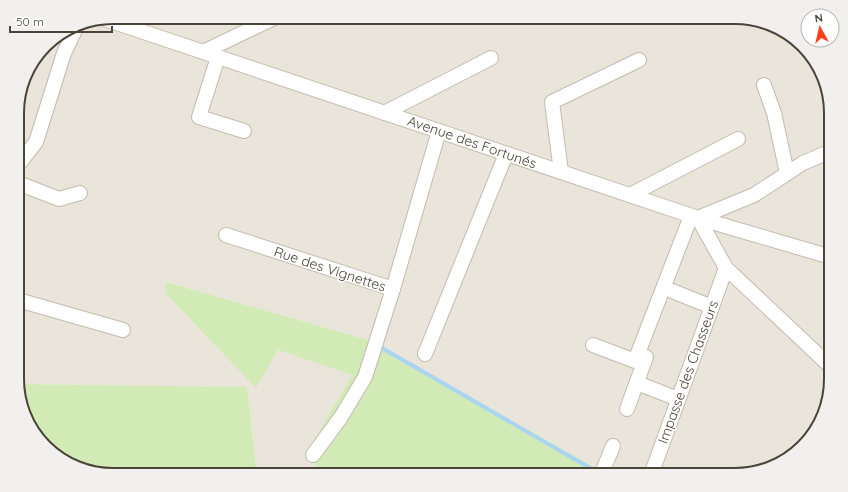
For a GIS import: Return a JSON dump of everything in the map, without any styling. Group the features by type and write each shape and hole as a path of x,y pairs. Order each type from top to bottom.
{"street":[{"name":"Avenue des Fortunés","path":"122,24 694,217 824,254"},
{"path":"203,52 261,24"},
{"path":"24,157 36,142 64,53 74,33"},
{"path":"218,57 199,117 244,131"},
{"path":"384,113 491,58"},
{"path":"561,172 552,102 638,60"},
{"path":"764,85 774,114 787,173"},
{"name":"Rue des Vignettes","path":"226,235 392,289 439,131"},
{"path":"630,195 738,139"},
{"path":"425,354 506,154"},
{"path":"593,345 635,360 694,217 754,195 802,163 824,154"},
{"path":"24,186 59,200 80,193"},
{"path":"694,217 726,268 824,360"},
{"name":"Impasse des Chasseurs","path":"653,468 726,268"},
{"path":"662,318 680,269"},
{"path":"313,455 341,417 364,377 392,289"},
{"path":"672,291 712,307"},
{"path":"24,302 123,330"},
{"path":"627,409 646,357"},
{"path":"637,383 678,399"},
{"path":"607,468 613,446"}],"shaded area":[{"path":"113,24 735,24 758,27 780,36 794,46 809,63 819,84 824,107 824,385 819,408 812,424 802,438 785,453 764,463 741,468 596,468 372,341 166,282 166,294 256,387 278,350 352,375 306,454 319,468 256,468 247,387 24,384 25,101 29,84 39,63 54,46 63,39 90,27"}],"green space":[{"path":"166,282 372,341 596,468 319,468 306,454 352,375 278,350 256,388 166,294"},
{"path":"24,384 247,387 256,468 113,468 90,465 79,461 68,456 50,442 39,429 33,418 27,402"}],"waterway":[{"path":"382,348 590,468"}]}
